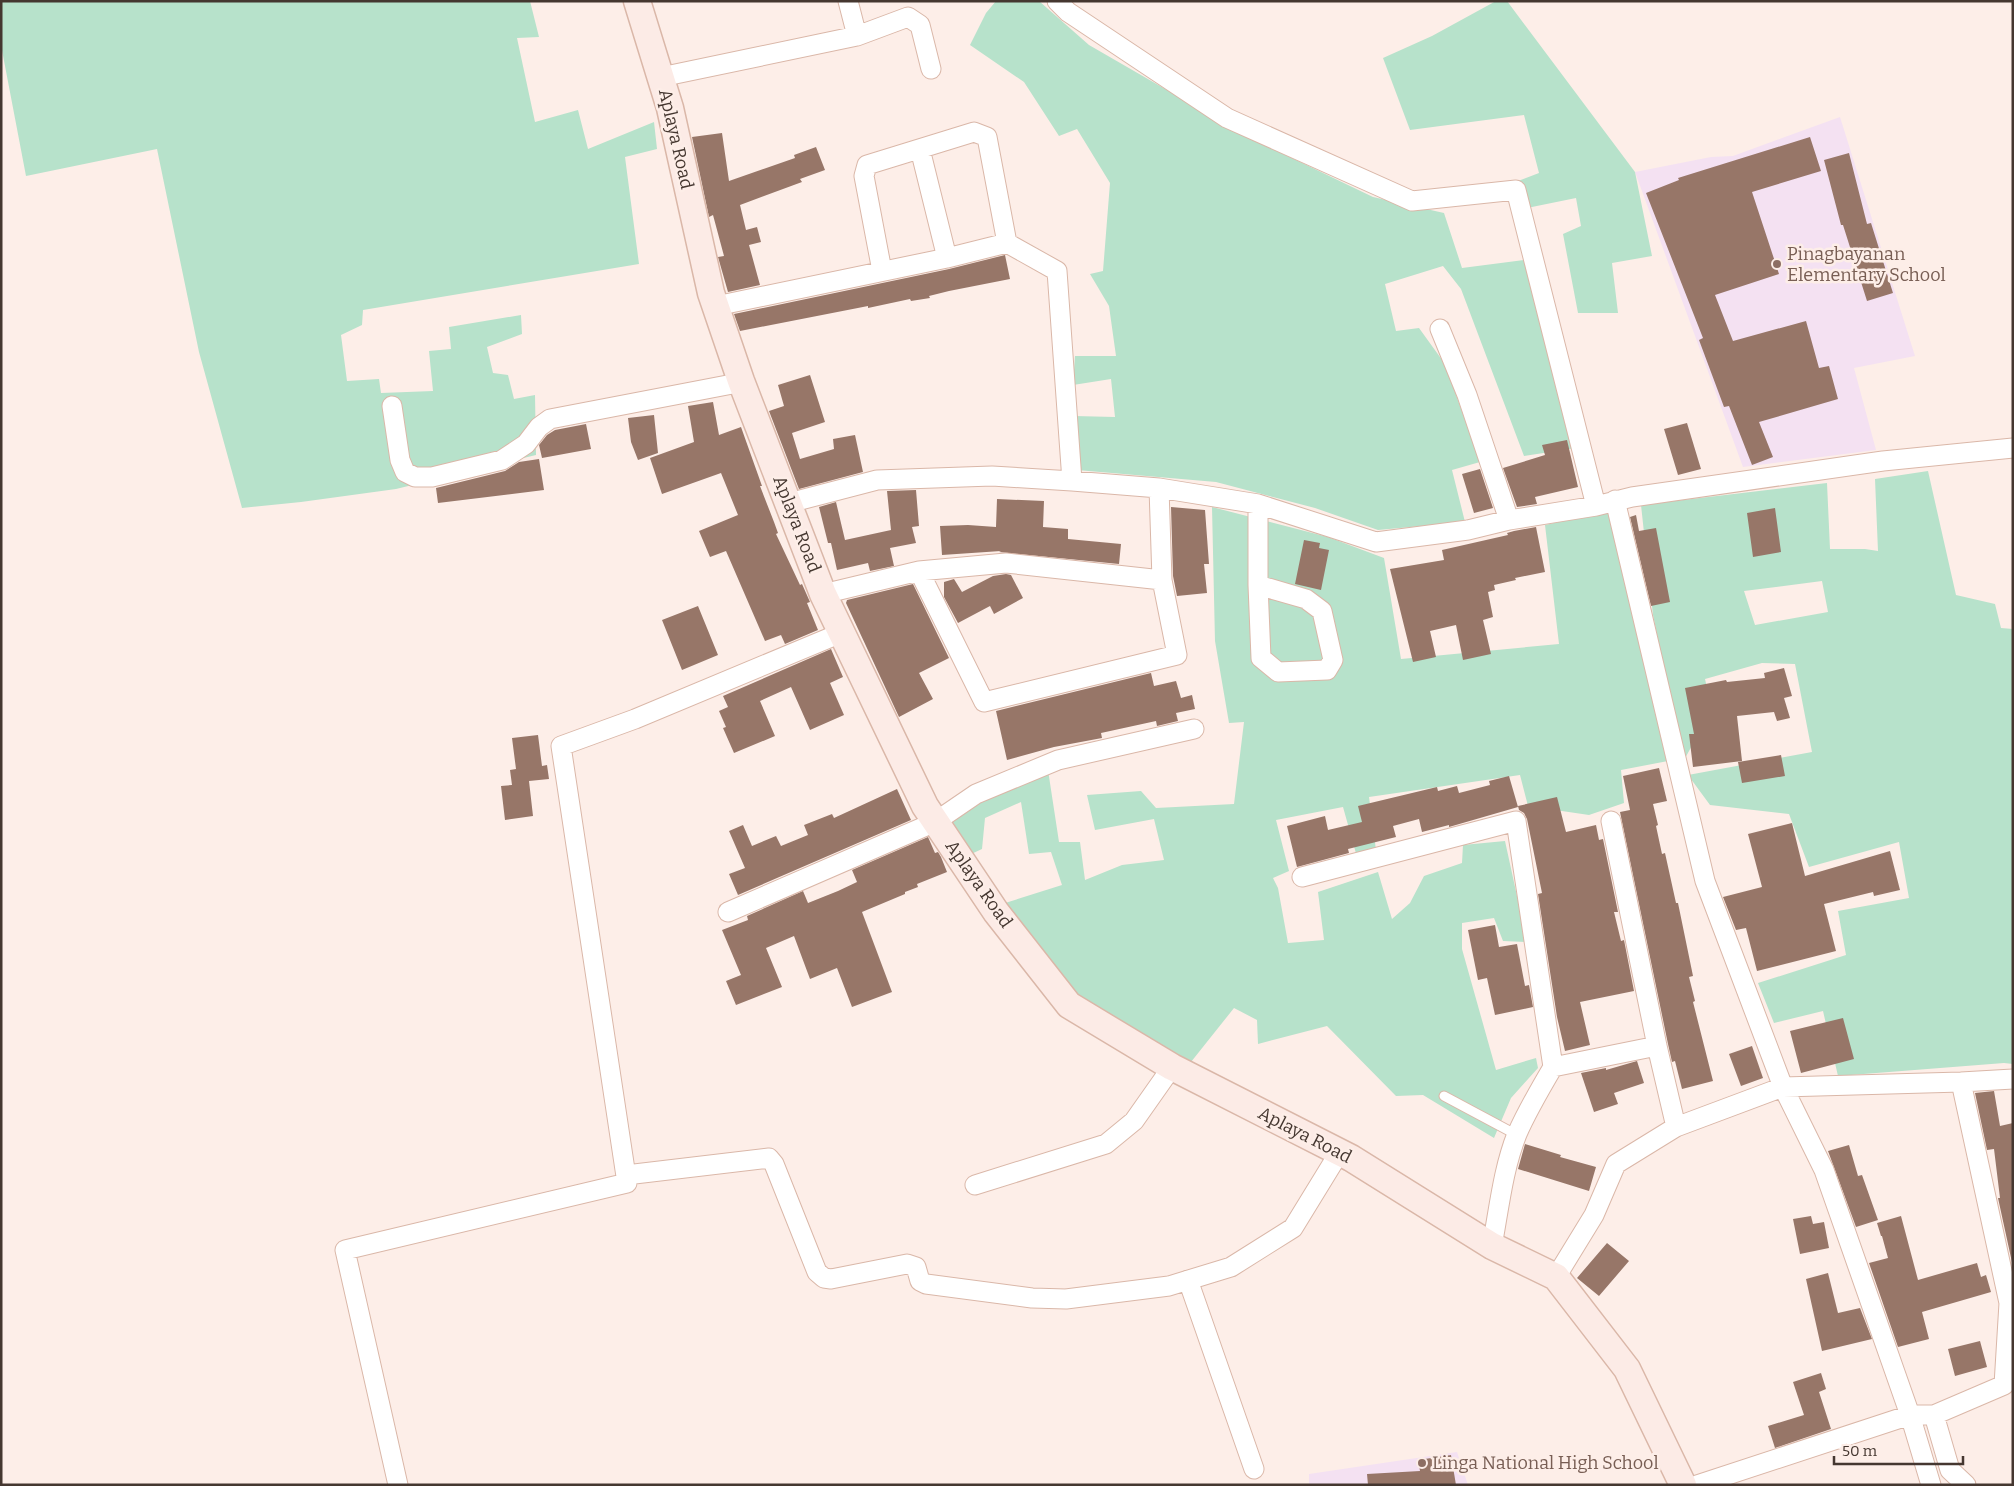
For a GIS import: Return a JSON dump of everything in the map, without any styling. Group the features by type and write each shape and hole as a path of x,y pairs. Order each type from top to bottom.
{"street":[{"name":"Aplaya Road","path":"637,1 661,77 711,293 823,594 924,806 996,912 1070,1004 1172,1066 1340,1153 1492,1246 1556,1277 1627,1369 1682,1485"},
{"path":"848,1 857,36"},
{"path":"1057,1 1068,12 1227,118 1412,201 1516,190 1596,506"},
{"path":"661,77 857,36 908,17 920,25 932,69"},
{"path":"882,271 864,176 867,165 974,132 987,137 1006,244"},
{"path":"920,149 947,258"},
{"path":"716,306 1006,244 1057,271 1072,481"},
{"path":"1440,329 1467,395 1509,520"},
{"path":"392,406 400,460 405,472 415,477 432,477 502,460 526,444 539,428 550,419 743,382"},
{"path":"789,503 877,480 992,476 1072,481 1159,488 1258,504 1376,542 1468,530 1509,520 1596,506 1615,500 1883,461 2013,448"},
{"path":"919,570 984,702 1178,655 1162,580 1159,488"},
{"path":"1615,500 1705,881 1783,1088 1824,1170 1910,1415 1931,1485"},
{"path":"1258,504 1258,586 1261,658 1278,672 1327,670 1333,660 1322,611 1306,599 1258,586"},
{"path":"823,594 919,570 1006,563 1162,580"},
{"path":"398,1485 345,1250 627,1183 561,746 635,719 841,633"},
{"path":"728,912 935,822 976,794 1058,760 1194,728"},
{"path":"1611,820 1657,1046 1676,1127"},
{"path":"1302,877 1516,821 1553,1067 1535,1096 1517,1135 1509,1159 1492,1246"},
{"path":"1553,1067 1657,1046"},
{"path":"975,1184 1106,1144 1134,1121 1172,1066"},
{"path":"1556,1277 1594,1215 1616,1164 1676,1127 1783,1088 2013,1079"},
{"path":"1697,1485 1910,1415 1934,1415 2004,1385 2009,1303 1961,1082"},
{"path":"626,1175 769,1158 774,1164 817,1272 824,1278 831,1279 907,1264 916,1267 920,1281 926,1284 1032,1298 1066,1299 1168,1286 1231,1267 1293,1228 1340,1153"},
{"path":"1188,1280 1254,1469"},
{"path":"1934,1415 1950,1470 1966,1485"}],"lane":[{"path":"1444,1096 1517,1135"}],"shaded area":[{"name":"Pinagbayanan Elementary School","path":"1840,117 1915,356 1854,368 1876,450 1743,467 1635,172 1711,157 1733,156"},
{"name":"Linga National High School","path":"1457,1452 1468,1485 1309,1485 1309,1474"}],"green space":[{"path":"1,1 530,1 539,37 517,38 535,122 578,110 588,149 654,122 657,149 625,157 639,264 363,310 362,325 341,335 347,381 379,379 381,393 433,391 429,351 451,349 449,327 521,315 522,334 487,347 493,373 508,375 514,399 535,395 536,455 396,489 242,508 199,352 157,149 26,176 1,45"},
{"path":"996,1 1039,1 1089,45 1250,138 1373,197 1444,213 1462,268 1524,260 1576,448 1524,456 1461,289 1443,266 1385,284 1396,331 1419,328 1445,364 1480,462 1452,470 1465,522 1378,530 1315,508 1216,482 1077,470 1074,416 1115,417 1111,379 1073,385 1075,356 1116,356 1109,306 1090,274 1103,271 1110,183 1077,129 1059,136 1024,82 970,45 986,13"},
{"path":"1496,1 1507,1 1635,172 1652,256 1612,263 1618,313 1578,313 1563,234 1581,226 1576,198 1527,208 1518,181 1539,173 1524,115 1410,130 1383,58 1432,36"},
{"path":"1928,471 1956,595 1995,604 2001,628 2013,629 2013,1064 2004,1063 1838,1076 1823,1011 1774,1023 1758,983 1846,955 1838,911 1909,898 1899,842 1809,867 1789,814 1710,805 1688,775 1812,752 1795,664 1762,663 1705,679 1715,723 1695,740 1683,762 1653,615 1641,505 1827,483 1830,549 1878,551 1875,479","holes":["1822,581 1828,612 1755,625 1744,591"]},
{"path":"1212,507 1328,537 1384,558 1401,659 1559,644 1545,525 1611,510 1668,761 1621,770 1624,803 1589,815 1528,806 1520,775 1369,797 1376,850 1357,857 1343,807 1276,820 1289,871 1273,878 1278,888 1288,943 1324,940 1318,892 1378,872 1392,919 1410,903 1424,876 1462,863 1463,845 1505,841 1527,942 1503,941 1494,918 1462,923 1462,949 1496,1070 1536,1058 1538,1068 1511,1098 1494,1138 1423,1095 1396,1096 1327,1026 1258,1044 1257,1020 1234,1008 1187,1067 1079,1002 1002,904 1062,885 1051,852 1029,854 1021,802 985,818 982,849 969,855 946,825 974,802 1048,770 1059,842 1080,842 1085,880 1122,865 1164,860 1154,819 1095,830 1087,795 1141,791 1156,808 1234,804 1244,722 1229,723 1215,641"}],"building":[{"path":"722,133 729,181 795,158 794,155 816,147 825,170 800,179 802,182 740,205 746,230 757,227 761,242 749,245 760,285 728,292 718,257 724,256 713,215 709,217 692,137"},
{"path":"1810,137 1821,171 1752,192 1779,274 1715,295 1733,341 1806,321 1819,368 1829,366 1838,399 1759,422 1773,457 1752,465 1729,406 1724,407 1699,340 1703,338 1646,193 1679,180 1678,178"},
{"path":"1849,153 1867,224 1871,223 1893,293 1867,301 1843,225 1841,225 1824,160"},
{"path":"1005,255 1010,279 949,291 929,296 930,298 911,301 910,299 868,308 868,306 740,331 734,314 949,269"},
{"path":"810,375 825,422 792,433 800,459 834,449 833,439 855,435 863,472 799,489 769,411 784,406 778,385"},
{"path":"713,402 719,435 741,427 762,486 760,486 778,533 776,534 810,602 807,603 818,630 785,644 781,635 765,641 726,551 710,557 699,531 738,515 721,473 662,494 650,458 694,442 688,406"},
{"path":"654,415 658,453 638,460 631,442 628,418"},
{"path":"1687,423 1701,469 1678,475 1664,429"},
{"path":"586,424 591,449 542,458 539,445 547,435 555,430"},
{"path":"1567,440 1578,487 1535,497 1537,504 1517,507 1503,468 1545,455 1542,445"},
{"path":"539,459 544,490 438,503 436,488 505,471 519,462"},
{"path":"1480,469 1493,508 1474,513 1462,474"},
{"path":"916,490 919,526 912,527 916,543 890,548 894,566 870,571 868,563 837,570 831,543 828,543 819,507 836,502 845,540 891,530 887,491"},
{"path":"997,499 1044,501 1043,527 1068,529 1068,539 1121,544 1119,564 999,552 1001,551 942,555 940,526 996,527"},
{"path":"1171,507 1205,510 1209,564 1204,564 1207,593 1177,596 1173,576"},
{"path":"1775,508 1781,552 1753,557 1747,513"},
{"path":"1636,515 1639,531 1656,528 1670,602 1651,606 1630,517"},
{"path":"1536,527 1545,572 1515,578 1516,580 1494,585 1495,590 1488,592 1493,617 1483,620 1491,654 1463,660 1456,625 1430,631 1436,657 1413,662 1390,569 1444,560 1442,550"},
{"path":"1304,540 1320,543 1319,548 1329,550 1321,590 1295,584"},
{"path":"1011,575 1023,598 994,614 990,606 958,623 944,597 944,582 954,579 962,592 993,576"},
{"path":"913,584 949,658 919,673 933,699 899,717 846,603 847,600"},
{"path":"698,606 718,655 682,670 662,620"},
{"path":"831,649 843,677 830,683 844,715 810,730 791,687 760,701 775,736 734,753 723,728 726,727 719,711 728,707 723,696"},
{"path":"1784,668 1792,696 1784,698 1790,718 1777,721 1774,712 1737,716 1742,761 1693,767 1689,734 1694,734 1685,688 1726,680 1727,682 1765,678 1764,673"},
{"path":"1151,673 1154,686 1176,681 1181,698 1192,695 1195,709 1176,713 1178,721 1157,726 1156,721 1101,733 1102,738 1054,747 1007,760 996,711"},
{"path":"538,735 542,766 547,765 549,779 529,781 533,816 505,820 501,786 512,785 510,770 516,769 512,738"},
{"path":"1781,755 1785,776 1742,783 1738,762"},
{"path":"1659,768 1667,801 1653,804 1658,825 1656,826 1662,854 1665,853 1676,903 1678,903 1693,976 1689,977 1695,1001 1693,1002 1713,1081 1682,1089 1675,1061 1672,1062 1620,812 1630,810 1623,776"},
{"path":"1509,776 1518,807 1449,827 1449,825 1422,832 1419,819 1393,826 1396,837 1348,849 1349,853 1297,867 1287,826 1325,816 1328,830 1362,822 1358,806 1437,787 1438,791 1457,786 1459,793 1490,785 1489,781"},
{"path":"897,789 911,820 738,895 729,874 745,868 729,831 743,825 752,846 776,836 781,846 808,835 804,825 832,814 834,818"},
{"path":"1557,797 1566,832 1596,825 1599,840 1603,839 1618,912 1614,912 1621,941 1624,940 1634,991 1580,1002 1590,1045 1565,1051 1557,1017 1538,894 1542,893 1527,819 1518,806"},
{"path":"1792,823 1805,876 1890,851 1900,890 1874,896 1873,892 1824,904 1836,951 1757,971 1746,928 1736,930 1723,897 1762,887 1748,834"},
{"path":"928,837 935,853 938,852 941,857 947,872 917,884 918,887 905,892 905,894 862,912 892,992 852,1007 837,968 810,979 794,936 766,948 782,987 736,1005 726,981 741,975 722,930 748,920 747,916 803,891 808,903 838,891 857,882 852,870"},
{"path":"1495,925 1499,947 1517,944 1525,986 1529,985 1533,1007 1495,1015 1487,978 1478,980 1468,930"},
{"path":"1843,1018 1854,1059 1801,1073 1790,1031"},
{"path":"1752,1046 1763,1078 1741,1086 1729,1054"},
{"path":"1637,1061 1644,1083 1614,1093 1618,1104 1594,1112 1581,1073 1606,1068 1606,1070"},
{"path":"1994,1091 2000,1126 2013,1123 2013,1267 1998,1198 2000,1198 1994,1149 1987,1150 1975,1093"},
{"path":"1525,1144 1561,1155 1560,1157 1596,1167 1589,1191 1518,1169"},
{"path":"1849,1145 1858,1176 1862,1175 1878,1220 1856,1227 1828,1151"},
{"path":"1811,1216 1813,1224 1824,1222 1829,1248 1800,1254 1793,1219"},
{"path":"1901,1216 1918,1280 1977,1263 1981,1277 1986,1275 1991,1292 1922,1312 1929,1339 1898,1347 1869,1263 1888,1258 1877,1223"},
{"path":"1607,1243 1629,1261 1599,1296 1577,1278"},
{"path":"1828,1273 1838,1313 1860,1308 1872,1339 1822,1351 1806,1279"},
{"path":"1980,1341 1987,1367 1955,1376 1948,1349"},
{"path":"1821,1373 1826,1389 1819,1392 1831,1429 1775,1448 1768,1426 1804,1415 1793,1382"},
{"path":"1451,1455 1456,1485 1368,1485 1367,1474 1420,1471 1418,1460"}],"place":[{"name":"Pinagbayanan Elementary School","path":"1777,264"},
{"name":"Linga National High School","path":"1422,1463"}]}
